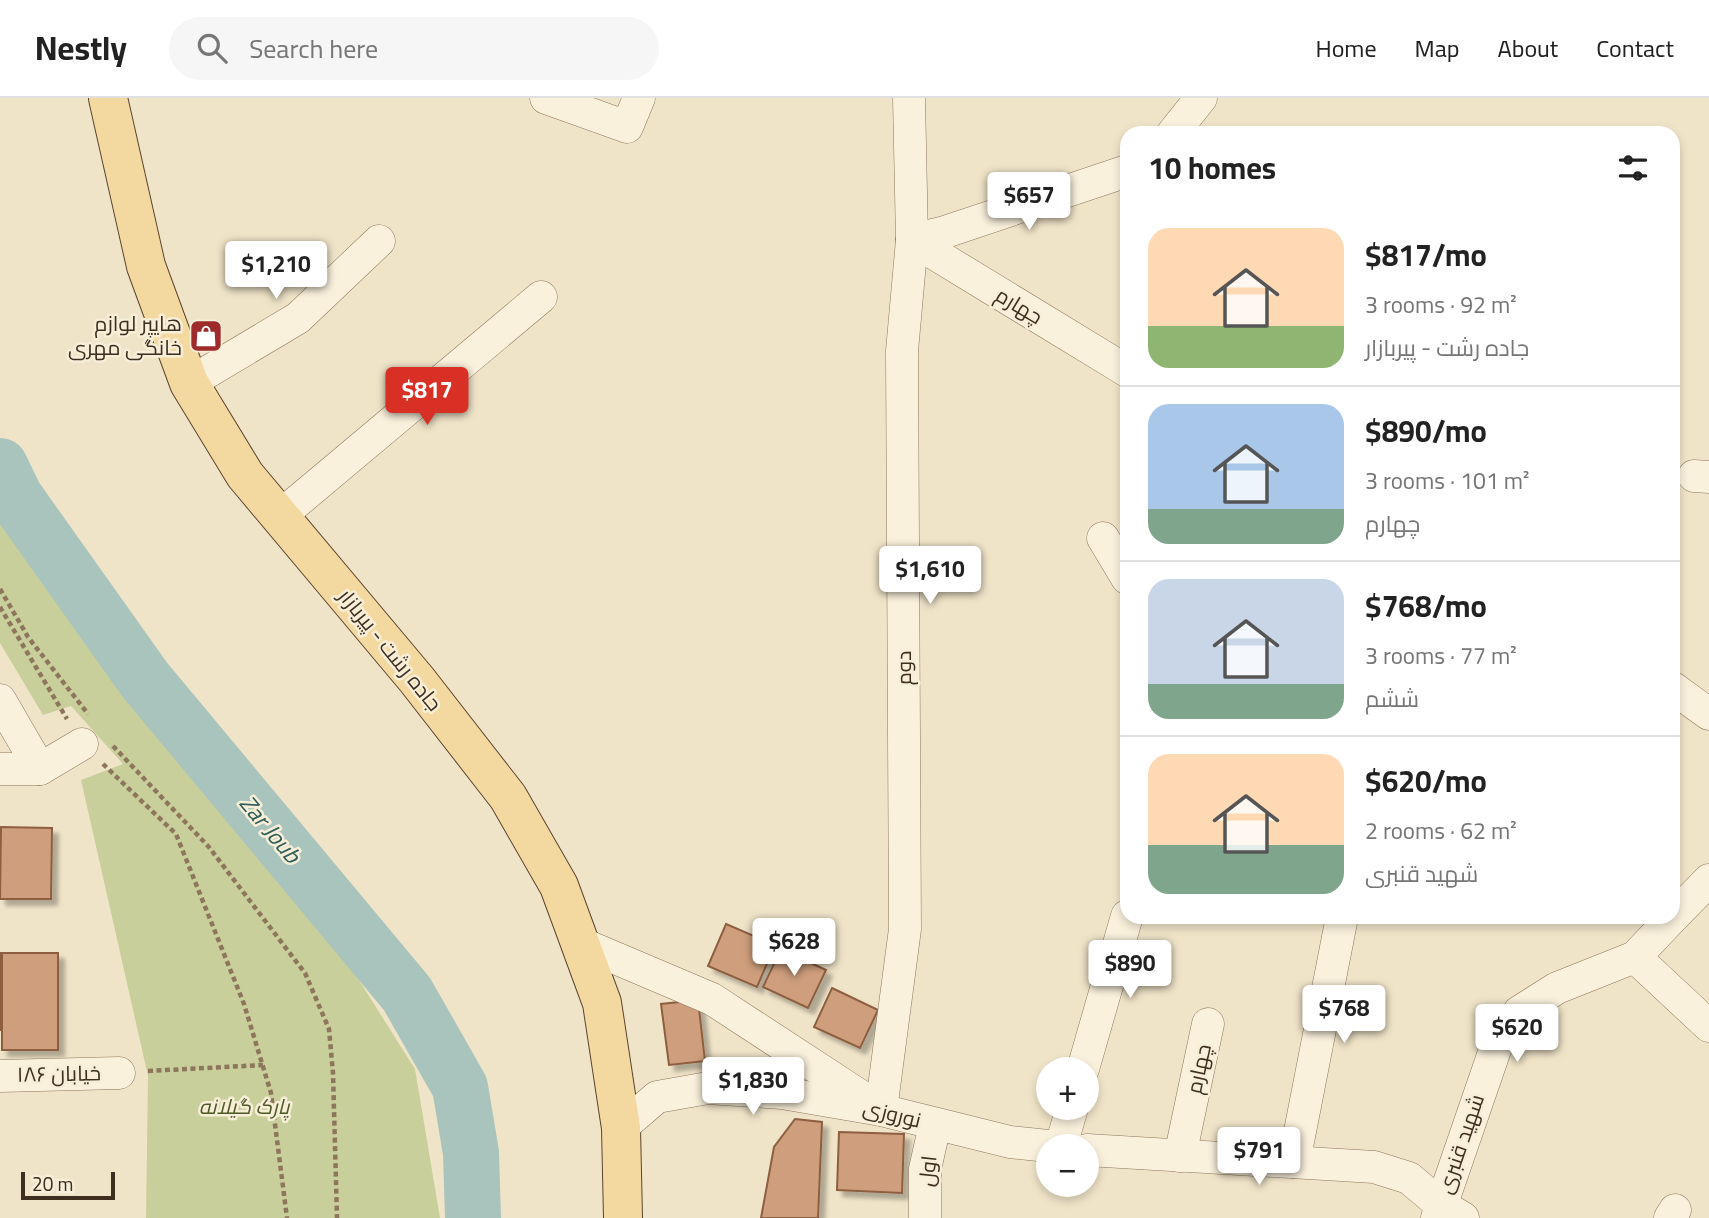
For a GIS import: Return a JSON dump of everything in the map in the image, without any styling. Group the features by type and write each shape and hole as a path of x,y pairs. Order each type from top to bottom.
{"main road":[{"name":"جاده رشت - پیربازار","path":"108,98 146,266 189,383 245,475 417,680 508,797 559,886 602,1003 621,1128 623,1218"}],"street":[{"path":"546,98 627,127 639,98"},
{"name":"دوم","path":"881,1110 905,929 902,351 912,240 909,98"},
{"path":"1179,126 1201,98"},
{"path":"912,240 945,232 1120,173"},
{"name":"چهارم","path":"912,240 1120,368"},
{"path":"189,383 298,318 379,241"},
{"path":"280,516 541,297"},
{"path":"1103,538 1120,566"},
{"path":"1680,692 1709,714"},
{"path":"0,699 40,769"},
{"path":"0,769 40,769 96,737"},
{"path":"1680,910 1709,880"},
{"path":"1086,1057 1125,924"},
{"path":"1294,1163 1341,924"},
{"path":"1666,924 1635,957 1709,1026"},
{"path":"580,943 712,999 881,1110"},
{"name":"شهید قنبری","path":"1447,1214 1497,1044 1519,1012 1557,988 1635,957"},
{"name":"چهارم","path":"1180,1156 1208,1024"},
{"name":"خیابان ۱۸۶","path":"0,1076 118,1073"},
{"name":"نوروزی","path":"621,1128 657,1097 708,1088 782,1093 881,1110 1010,1142 1036,1145"},
{"name":"اول","path":"925,1218 925,1169 935,1125"},
{"path":"1099,1151 1374,1167 1409,1178 1447,1214"}],"path":[{"path":"0,589 28,637 96,737 208,846 305,972 328,1029 334,1073 337,1218"},
{"path":"0,607 96,737 176,834 244,1004 271,1093 287,1218"},
{"path":"118,1073 262,1065"}],"green space":[{"name":"پارک گیلانه","path":"0,493 42,562 131,689 318,915 415,1069 440,1218 146,1218 148,1076 81,780 123,764 71,706 43,715 0,643"}],"building":[{"path":"1,827 52,828 51,899 0,899"},
{"path":"726,924 775,945 757,987 708,966"},
{"path":"781,949 826,970 808,1008 763,987"},
{"path":"2,953 2,1030 0,1030"},
{"path":"2,953 58,953 58,1050 2,1050"},
{"path":"832,988 878,1010 860,1048 814,1027"},
{"path":"698,1000 705,1061 669,1065 661,1004"},
{"path":"795,1119 822,1122 818,1218 761,1218 774,1147"},
{"path":"839,1132 904,1134 902,1193 837,1190"}],"waterway":[{"name":"Zar Joub","path":"0,466 15,497 145,680 407,994 460,1087 471,1153 473,1218"}],"place":[{"name":"هایپر لوازم خانگی مهری","path":"206,336"}]}
